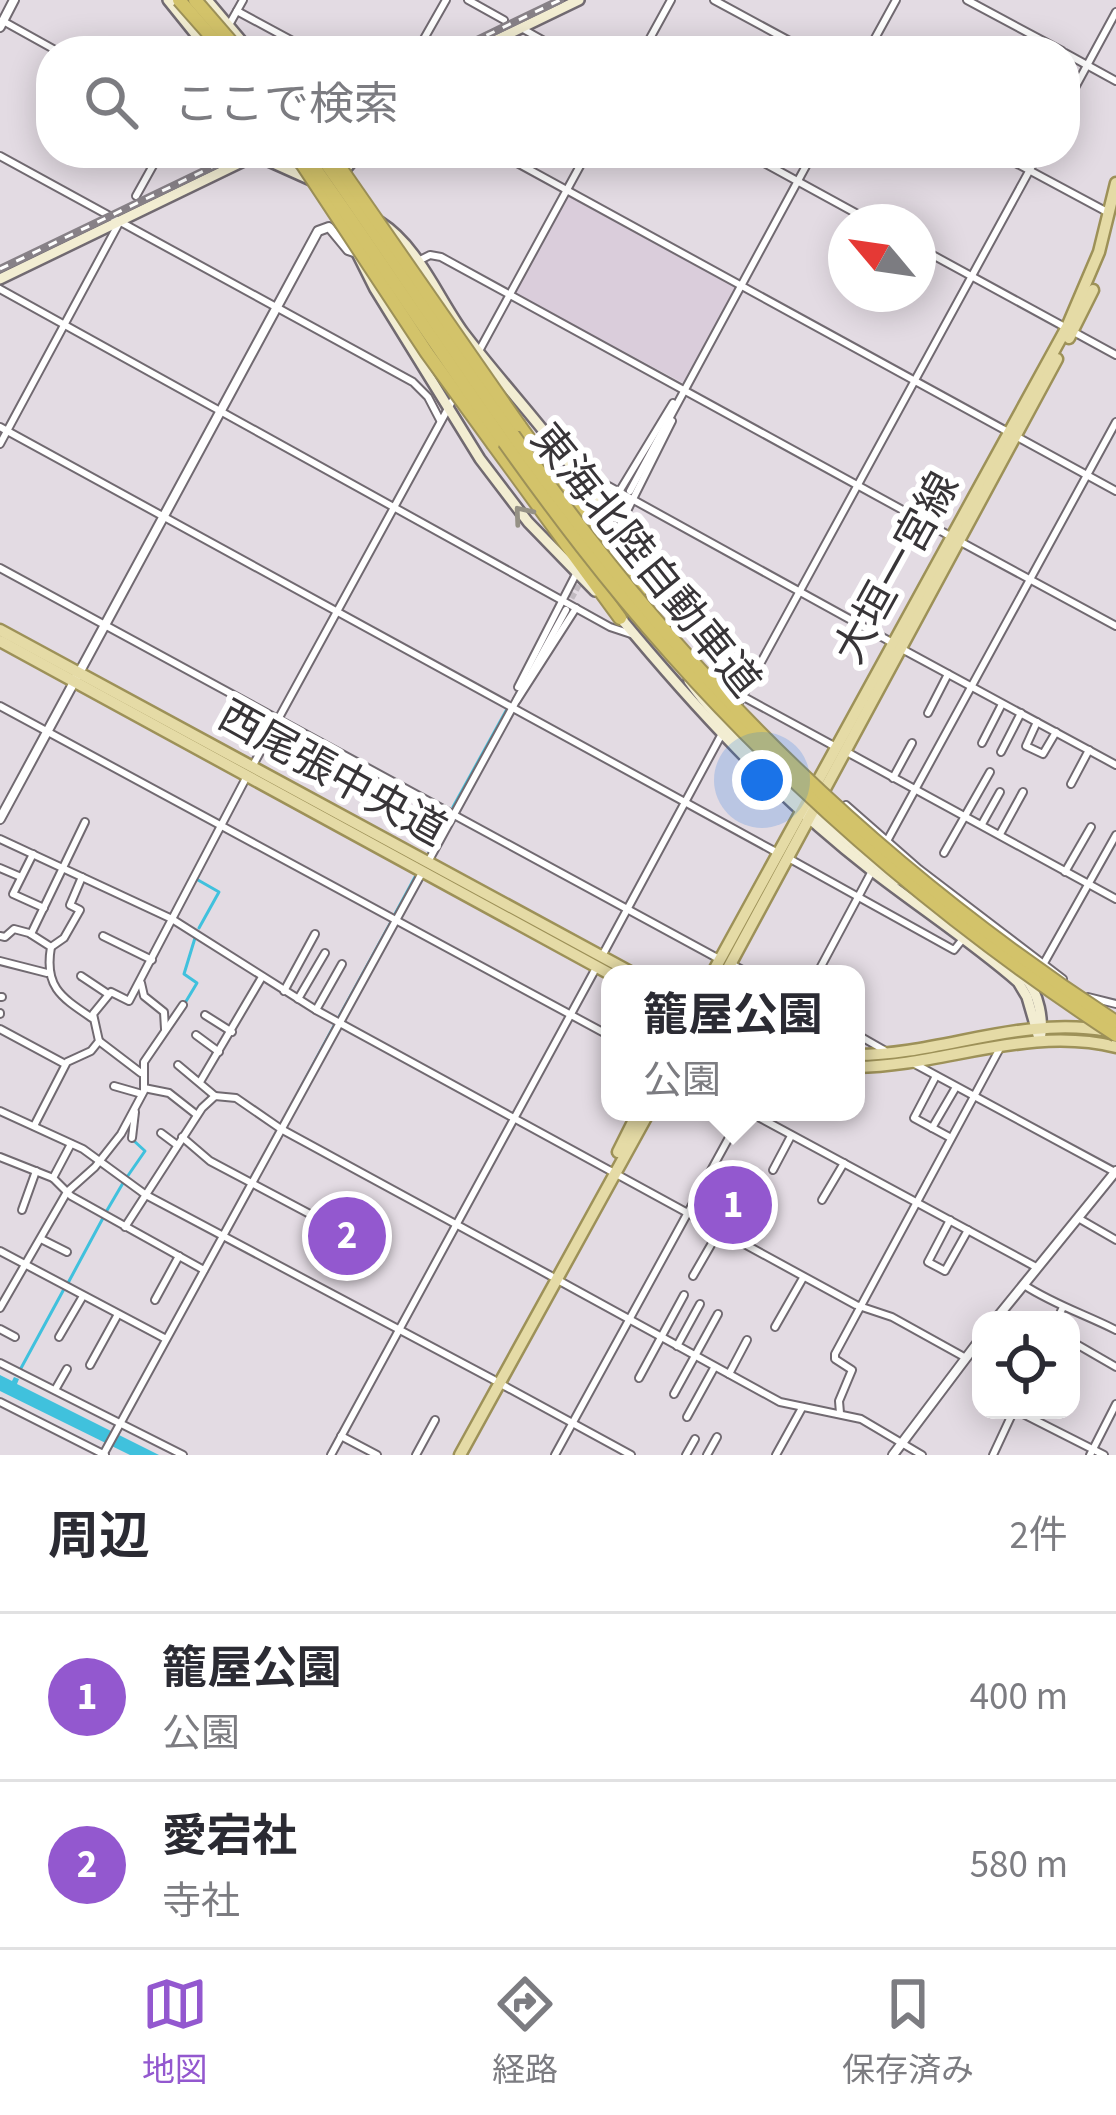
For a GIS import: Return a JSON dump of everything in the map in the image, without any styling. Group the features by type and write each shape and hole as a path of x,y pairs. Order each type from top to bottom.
{"highway":[{"path":"179,0 194,7 224,36"},
{"path":"194,7 209,36"},
{"path":"305,168 416,336 620,618"},
{"name":"東海北陸自動車道","path":"321,168 553,508 690,675 784,772 884,863 1012,964 1116,1034"},
{"name":"東海北陸自動車道","path":"322,168 562,502 708,679 867,834 980,927 1116,1022"},
{"path":"340,168 640,593"}],"main road":[{"path":"168,0 203,36"},
{"path":"207,0 238,36"},
{"path":"504,36 579,0"},
{"path":"0,279 229,168"},
{"path":"284,168 314,185 332,182 345,168"},
{"path":"322,168 352,203 395,232 478,352 583,478 616,531 640,593 681,670 724,729"},
{"path":"332,182 375,289 500,487 634,635 807,810 872,871 1022,986 1039,1031"},
{"name":"大垣一宮線","path":"726,965 1070,328 1114,214 1116,183"},
{"name":"西尾張中央道","path":"0,630 250,772 608,965"},
{"name":"西尾張中央道","path":"0,640 78,677"},
{"path":"807,810 1029,982 1039,1031"},
{"name":"西尾張中央道","path":"599,962 602,965"},
{"path":"865,1055 1039,1031 1116,1034"},
{"path":"865,1067 913,1064 1000,1047 1039,1031 1116,1047"},
{"path":"611,1172 634,1121"},
{"path":"456,1455 643,1121"}],"street":[{"path":"14,0 1,23 36,41"},
{"path":"224,36 243,0"},
{"path":"426,36 446,0"},
{"path":"469,0 504,20"},
{"path":"651,36 671,0"},
{"path":"714,0 780,36"},
{"path":"876,36 896,0"},
{"path":"968,0 1034,36"},
{"path":"237,10 284,36"},
{"path":"1080,79 1116,12"},
{"path":"520,28 535,36"},
{"path":"1080,61 1116,81"},
{"path":"0,156 418,386 441,421"},
{"path":"136,196 152,168"},
{"path":"527,168 1116,491"},
{"path":"81,976 129,1001 142,980 220,826 579,168"},
{"path":"773,168 839,204"},
{"path":"630,491 805,168"},
{"path":"1026,168 1114,214"},
{"path":"331,1455 1030,170"},
{"path":"0,444 119,221"},
{"path":"0,819 321,227 333,229 347,250 357,253"},
{"path":"375,289 430,255 441,257 1116,626"},
{"path":"936,257 1116,355"},
{"path":"0,290 576,608 634,635"},
{"path":"418,386 428,370"},
{"path":"619,493 663,415 684,389"},
{"path":"616,531 684,389"},
{"path":"887,841 1116,422"},
{"path":"4,429 954,950 962,940"},
{"path":"583,478 592,477 1116,765"},
{"path":"0,568 723,965"},
{"path":"512,708 522,673 577,572"},
{"path":"512,708 576,608"},
{"path":"0,1402 104,1454 566,610"},
{"path":"928,713 949,673"},
{"path":"742,696 1116,899"},
{"path":"982,743 1003,703"},
{"path":"0,706 601,1031"},
{"path":"1001,752 1021,713"},
{"path":"1037,722 1026,746 1043,754 1056,732"},
{"path":"893,778 912,743"},
{"path":"1071,784 1089,750"},
{"path":"944,853 990,772"},
{"path":"1000,834 1023,792"},
{"path":"982,824 1000,793"},
{"path":"846,805 919,869 1084,995 1116,1004"},
{"path":"32,934 85,822"},
{"path":"1065,872 1090,827"},
{"path":"1044,963 1116,835"},
{"path":"0,839 172,920 316,1010 803,1276 966,1358"},
{"path":"33,854 14,893 44,908"},
{"path":"0,868 21,877"},
{"path":"905,885 919,869"},
{"path":"822,965 872,871"},
{"path":"82,877 70,905 80,910 72,928 51,947 47,973 57,991 92,1018 99,1041 141,1073"},
{"path":"0,936 14,929 51,947"},
{"path":"284,991 315,934"},
{"path":"104,936 152,960"},
{"path":"298,999 325,952"},
{"path":"0,961 47,973"},
{"path":"316,1010 342,964"},
{"path":"200,1082 262,976"},
{"path":"142,980 143,996 164,1012 165,1029"},
{"path":"92,1018 109,994"},
{"path":"0,1308 67,1192 100,1161 135,1110 150,1050 183,1005"},
{"path":"205,1016 232,1031"},
{"path":"0,1029 65,1064"},
{"path":"196,1036 219,1052"},
{"path":"865,1039 884,1054"},
{"path":"34,1126 65,1064 91,1052 99,1041"},
{"path":"840,1413 839,1401 852,1370 835,1354 1000,1047"},
{"path":"913,1064 1115,1172 1002,1311"},
{"path":"178,1066 215,1096 236,1098 281,1129 780,1402 861,1419 922,1455"},
{"path":"936,1076 914,1118 951,1138"},
{"path":"114,1085 170,1093 197,1115"},
{"path":"932,1128 956,1087"},
{"path":"124,1227 197,1115 215,1096"},
{"path":"132,1138 135,1110"},
{"path":"0,1111 72,1144 144,1194 631,1455"},
{"path":"555,1455 741,1121"},
{"path":"764,1121 1037,1268"},
{"path":"161,1133 338,1228"},
{"path":"773,1170 792,1135"},
{"path":"53,1178 72,1144"},
{"path":"0,1157 53,1178 124,1227 204,1270"},
{"path":"823,1200 844,1163"},
{"path":"22,1210 36,1171"},
{"path":"1078,1218 1116,1240"},
{"path":"950,1220 928,1262 945,1271 968,1230"},
{"path":"693,1276 719,1231"},
{"path":"41,1239 67,1252"},
{"path":"0,1251 166,1339"},
{"path":"155,1300 179,1256"},
{"path":"775,1327 803,1276"},
{"path":"1024,1285 1116,1330"},
{"path":"59,1337 82,1295"},
{"path":"639,1378 684,1295"},
{"path":"677,1346 700,1304"},
{"path":"1061,1311 1063,1306"},
{"path":"90,1365 118,1314"},
{"path":"674,1394 718,1314"},
{"path":"0,1329 14,1337"},
{"path":"729,1374 748,1340"},
{"path":"1080,1346 1116,1367"},
{"path":"893,1455 972,1350"},
{"path":"0,1363 183,1455"},
{"path":"687,1417 715,1366"},
{"path":"55,1390 67,1369"},
{"path":"1091,1452 1116,1404"},
{"path":"776,1455 802,1408"},
{"path":"993,1455 1010,1419"},
{"path":"1030,1419 1104,1455"},
{"path":"416,1455 435,1420"},
{"path":"341,1436 377,1455"},
{"path":"707,1455 717,1437"},
{"path":"686,1455 695,1438"},
{"path":"598,1455 606,1442"}],"shaded area":[{"path":"568,194 737,286 683,383 515,293"}],"green space":[{"path":"717,1167 774,1199 750,1243 692,1211"}],"water":[{"path":"0,1375 19,1379 17,1384 159,1455 130,1455 0,1391"}],"waterway":[{"path":"453,807 507,709"},
{"path":"429,852 448,817"},
{"path":"395,914 415,877"},
{"path":"198,880 219,892 199,928"},
{"path":"339,1017 391,922"},
{"path":"185,1003 197,983 184,974 195,938"},
{"path":"299,1091 335,1024"},
{"path":"127,1177 145,1151 133,1140"},
{"path":"106,1212 123,1183"},
{"path":"68,1283 103,1218"},
{"path":"20,1370 64,1289"}],"tunnel":[{"path":"610,527 630,491"},
{"path":"567,606 584,576"}],"railway":[{"path":"485,36 560,0"},
{"path":"0,269 210,168"}],"place":[{"name":"籠屋公園","path":"733,1205"},
{"name":"愛宕社","path":"347,1236"}]}
